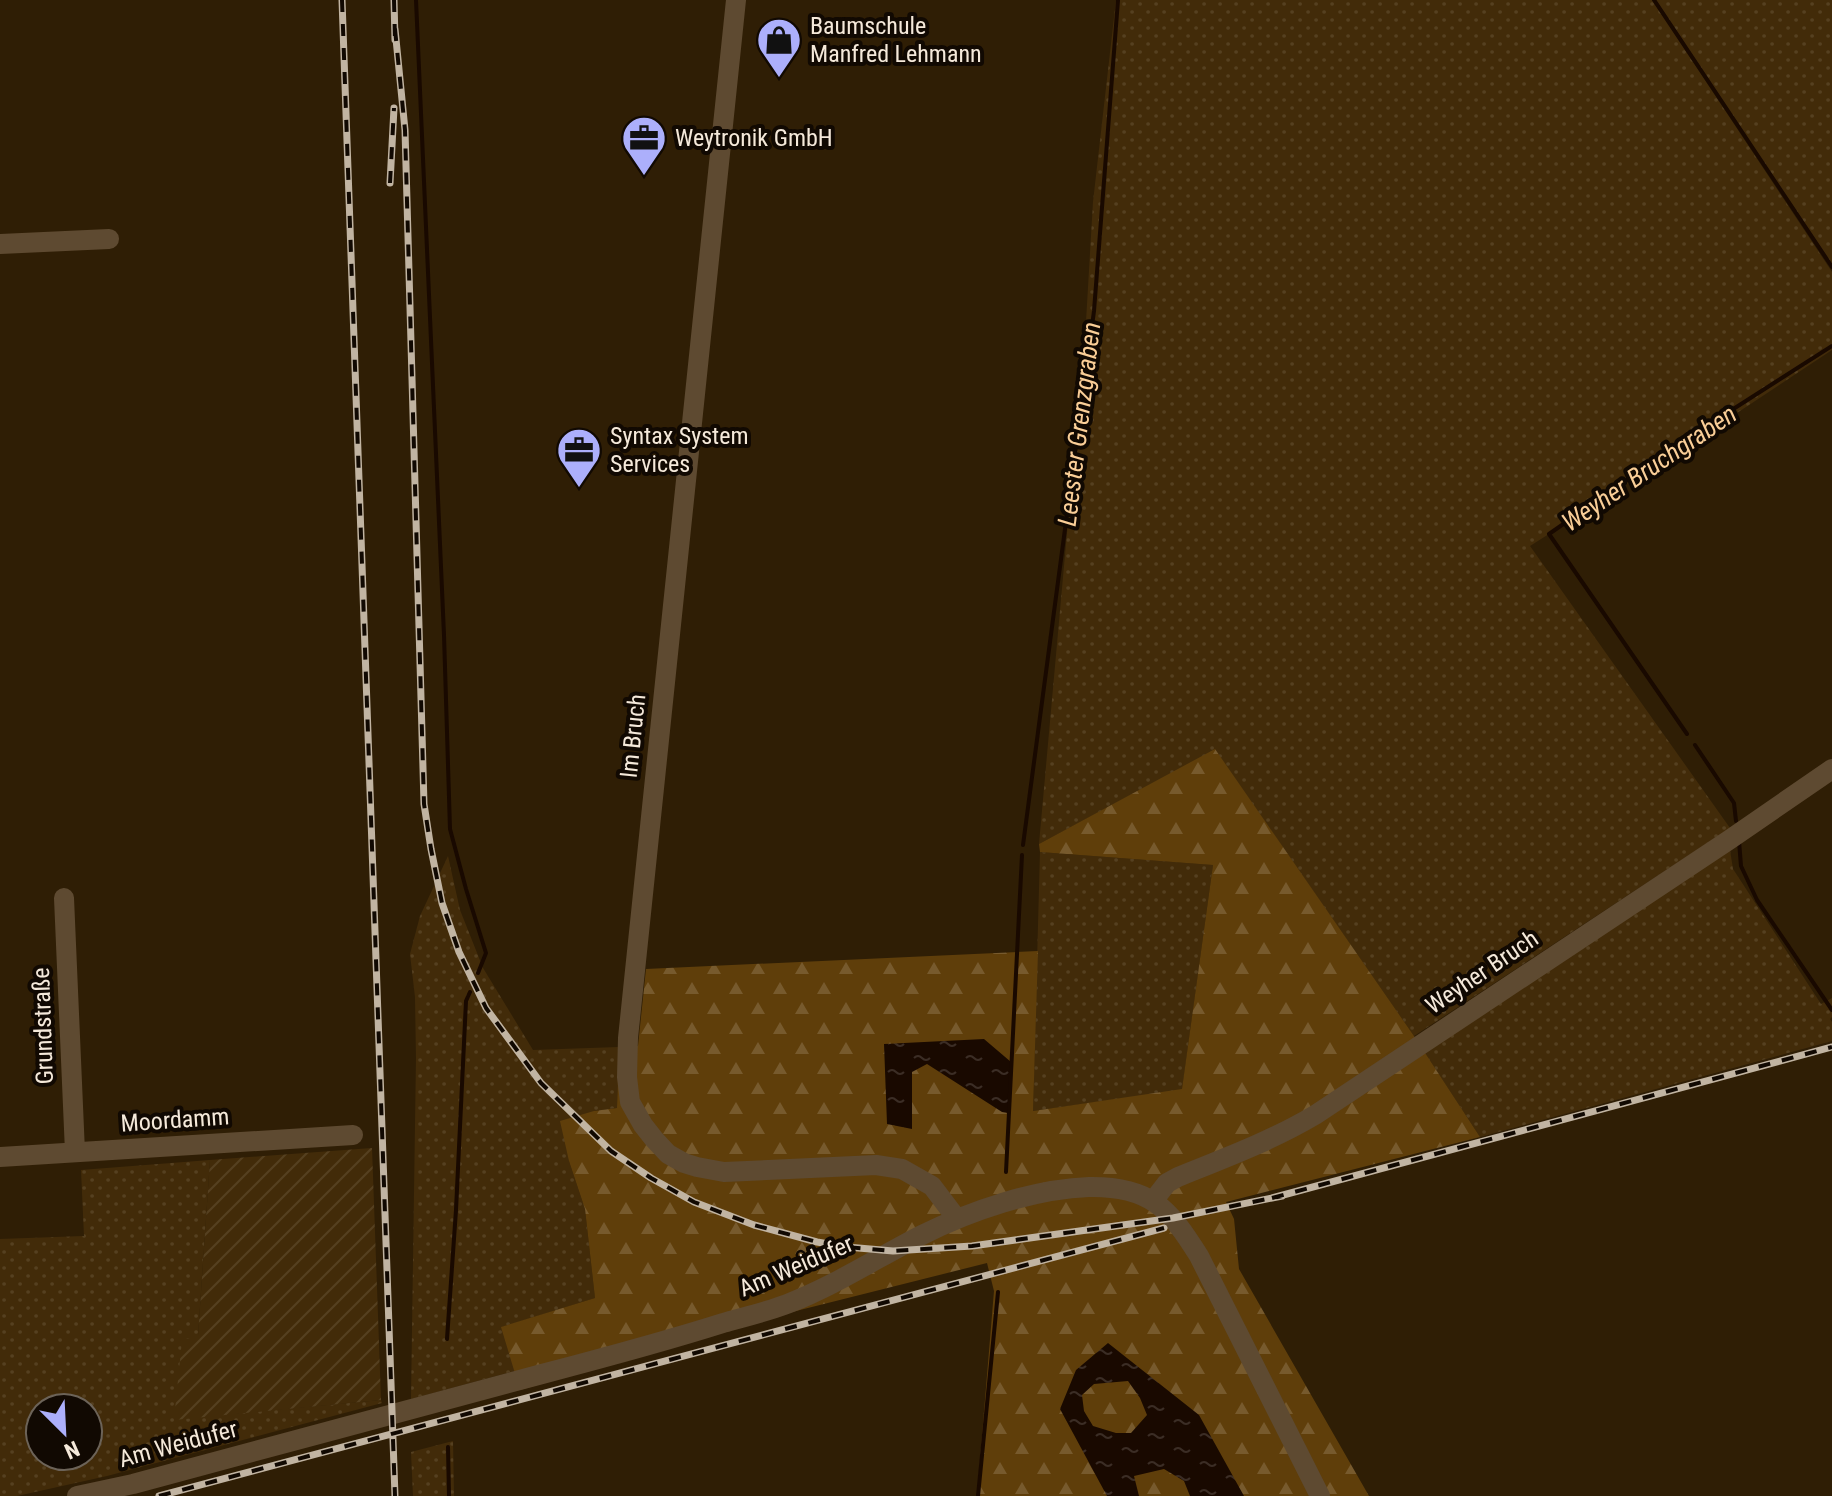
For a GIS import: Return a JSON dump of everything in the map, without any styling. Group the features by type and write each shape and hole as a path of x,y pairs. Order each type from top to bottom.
{"street":[{"name":"Im Bruch","path":"736,0 628,1038 630,1102 654,1139 668,1154 684,1163 724,1172 876,1165 902,1169 932,1186 957,1219"},
{"path":"0,244 109,239"},
{"name":"Weyher Bruch","path":"1153,1201 1167,1183 1178,1177 1251,1148 1315,1115 1832,769"},
{"name":"Grundstraße","path":"64,898 75,1152"},
{"name":"Moordamm","path":"0,1157 353,1135"},
{"name":"Am Weidufer","path":"77,1496 133,1484 607,1357 786,1304 957,1219 1033,1195 1086,1187 1117,1188 1137,1193 1165,1209 1179,1225 1199,1256 1320,1496"}],"shaded area":[{"path":"1116,0 1652,0 1832,272 1832,350 1530,546 1730,828 1414,1036 1215,750 1039,844 1086,322 1093,202"},
{"path":"1656,0 1832,0 1832,264"},
{"path":"1730,850 1733,869 1821,1004 1832,998 1832,1041 1480,1137 1419,1044"},
{"path":"1040,852 1213,865 1182,1090 1033,1111"},
{"path":"448,856 460,910 483,968 533,1050 619,1047 617,1108 594,1111 569,1161 585,1209 595,1298 502,1327 515,1371 411,1399 416,1058 415,997 410,954 420,916"},
{"path":"372,1148 381,1400 174,1420 182,1340 198,1336 210,1160"},
{"path":"210,1160 198,1336 175,1419 381,1400 382,1403 107,1476 17,1496 0,1496 0,1239 84,1236 81,1170"},
{"path":"453,1441 454,1496 413,1496 411,1452"}],"green space":[{"path":"1215,749 1414,1036 1480,1137 1226,1202 1234,1219 1239,1269 1369,1496 977,1496 994,1291 987,1263 780,1315 520,1390 501,1327 595,1298 585,1209 560,1121 617,1108 619,1047 638,1046 646,969 1038,951 1033,1111 1182,1089 1213,865 1040,852 1039,844"}],"water":[{"path":"984,1039 1011,1062 1008,1113 927,1064 912,1072 912,1129 887,1124 884,1044"},
{"path":"1108,1343 1199,1415 1244,1496 1190,1496 1184,1481 1164,1469 1134,1476 1139,1496 1107,1496 1060,1409 1076,1370","holes":["1128,1381 1147,1415 1131,1433 1116,1433 1093,1426 1084,1411 1082,1395 1094,1384"]}],"waterway":[{"path":"416,0 450,829 486,953 478,973"},
{"name":"Leester Grenzgraben","path":"1023,845 1094,311 1118,0"},
{"name":"Weyher Bruchgraben","path":"1654,0 1832,267"},
{"name":"Weyher Bruchgraben","path":"1687,734 1549,534 1677,445 1832,346"},
{"path":"1695,745 1734,803 1736,821"},
{"path":"1739,841 1741,866 1757,900 1832,1010"},
{"name":"Leester Grenzgraben","path":"1006,1172 1022,855"},
{"path":"447,1339 466,1001 470,992"},
{"name":"Leester Grenzgraben","path":"978,1496 998,1292"},
{"path":"448,1447 449,1496"}],"railway":[{"path":"342,0 395,1496"},
{"path":"394,0 395,40"},
{"path":"395,29 405,130 424,804 442,903 459,952 486,1008 541,1083 611,1151 694,1202 754,1225 847,1247 893,1251 972,1246 1173,1218 1282,1196"},
{"path":"390,183 394,108"},
{"path":"1272,1198 1832,1047"},
{"path":"159,1496 1164,1228"}],"place":[{"name":"Baumschule Manfred Lehmann","path":"779,79"},
{"name":"Weytronik GmbH","path":"644,177"},
{"name":"Syntax System Services","path":"579,489"}]}
